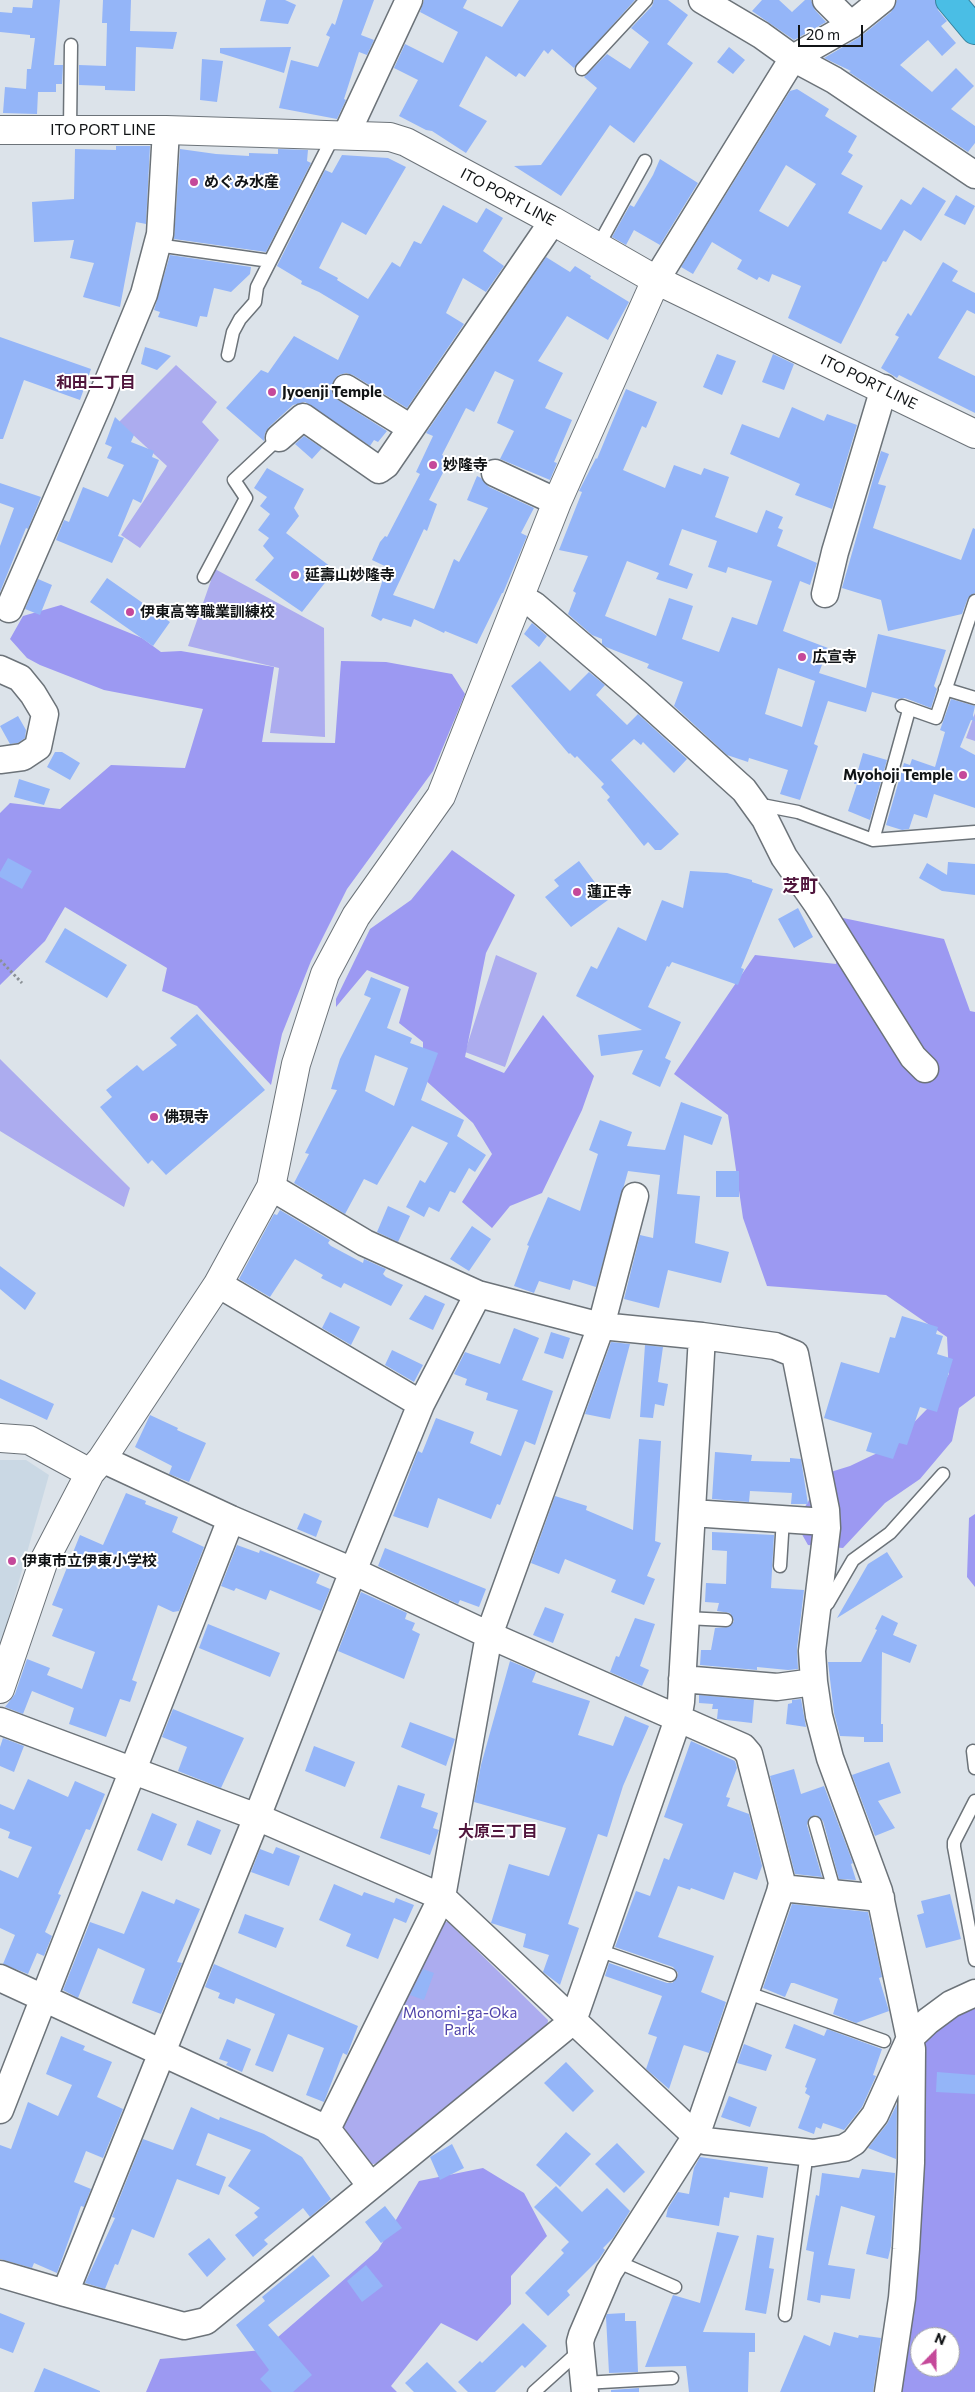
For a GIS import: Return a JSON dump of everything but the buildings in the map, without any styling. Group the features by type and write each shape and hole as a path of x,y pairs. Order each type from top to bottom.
{"highway":[{"path":"950,0 975,30"}],"street":[{"path":"340,135 409,0"},
{"path":"702,0 761,35 792,58 834,80 975,175"},
{"path":"826,0 851,25"},
{"path":"0,1689 43,1563 96,1466 218,1284 271,1188 296,1064 325,974 356,916 441,796 557,502 656,280 792,58 851,25 882,0"},
{"name":"ITO PORT LINE","path":"0,130 166,130 390,137 406,142 553,221 656,280 884,388 975,434"},
{"path":"10,609 144,294 160,234 166,130"},
{"path":"279,438 303,417 379,470 386,465 553,221"},
{"path":"346,388 411,428"},
{"path":"825,594 834,552 884,388"},
{"path":"494,473 557,502"},
{"path":"520,597 534,605 638,694 744,790 758,808 784,857 817,904 913,1057 925,1069"},
{"path":"0,669 20,678 33,694 45,714 38,747 23,756 0,760"},
{"path":"271,1188 365,1243 478,1294 601,1326 702,1336 775,1346 794,1354 826,1522 812,1651 814,1682 830,1758 881,1898 910,2038 912,2084 906,2239 902,2298 888,2392"},
{"path":"327,2129 442,1896 489,1634 601,1326 635,1196"},
{"path":"218,1284 421,1404"},
{"path":"65,2294 421,1404 478,1294"},
{"path":"0,2274 65,2294 184,2326 206,2321 573,2021 678,1718 686,1618 702,1336"},
{"path":"0,1438 29,1440 231,1519 353,1570 489,1634 743,1747 749,1754 782,1884 781,1888 696,2136 616,2261 585,2326 580,2342 584,2388"},
{"path":"692,1513 826,1522"},
{"path":"0,2110 231,1519"},
{"path":"682,1679 777,1686 814,1682"},
{"path":"0,1721 257,1817 442,1896 696,2136 705,2141 736,2146 807,2152 839,2149 854,2142 875,2115 910,2038 951,2004 975,1993"},
{"path":"781,1888 881,1898"},
{"path":"0,1978 43,1996 327,2129 371,2186"}],"lane":[{"path":"582,69 646,0"},
{"path":"70,129 71,44"},
{"path":"228,355 233,332 240,319 255,302 258,288 270,261 340,135"},
{"path":"598,246 645,161"},
{"path":"157,245 270,261"},
{"path":"204,577 246,498 234,480 279,438"},
{"path":"873,840 905,708 936,718 975,601"},
{"path":"946,689 975,698"},
{"path":"758,808 767,806 798,812 873,840 975,832"},
{"path":"816,1616 828,1603 854,1560 885,1538 943,1474"},
{"path":"780,1566 783,1519"},
{"path":"686,1618 726,1620"},
{"path":"974,1751 975,1768"},
{"path":"975,1801 954,1842 975,1960"},
{"path":"815,1823 835,1893"},
{"path":"598,1950 670,1975"},
{"path":"745,1992 884,2041"},
{"path":"785,2315 807,2152"},
{"path":"616,2261 675,2287"},
{"path":"534,2392 575,2355 581,2353"},
{"path":"584,2388 672,2378"}],"path":[{"path":"0,960 22,983"}],"shaded area":[{"path":"61,605 142,638 161,652 181,651 274,667 262,742 335,743 341,661 386,662 452,674 465,694 433,771 347,889 311,961 282,1034 271,1085 197,1006 162,991 167,968 65,907 45,941 0,985 0,813 10,803 60,809 111,765 185,768 203,709 104,690 27,658 10,639 23,616"},
{"path":"452,850 515,895 486,953 465,1057 504,1073 543,1015 594,1076 582,1110 542,1193 510,1206 492,1228 462,1202 492,1154 473,1123 423,1078 423,1042 399,1023 409,987 367,970 336,1007 336,999 370,929 411,900"},
{"path":"843,918 944,939 970,1011 975,1012 975,1396 959,1408 952,1441 920,1479 885,1503 843,1548 808,1545 795,1522 808,1502 821,1475 850,1466 890,1447 928,1408 949,1374 947,1337 886,1295 767,1286 743,1218 728,1115 674,1074 755,955 836,964"},
{"name":"伊東市立伊東小学校","path":"0,1460 26,1460 49,1475 0,1648"},
{"path":"975,1514 975,1587 967,1577 969,1518"},
{"path":"975,1999 975,2392 881,2392 913,2055 937,2015"},
{"path":"483,2168 524,2193 547,2236 511,2276 511,2304 477,2341 441,2323 391,2386 397,2392 146,2392 160,2359 263,2350 378,2250 419,2181"}],"green space":[{"path":"176,365 217,402 202,422 219,440 140,548 121,535 167,466 119,422"},
{"path":"215,569 324,628 325,737 270,733 279,668 188,646"},
{"path":"975,713 975,741 966,738"},
{"path":"496,955 537,973 505,1067 465,1052"},
{"path":"0,1059 130,1188 124,1207 0,1131"},
{"name":"Monomi-ga-Oka Park","path":"439,1922 448,1922 548,2020 547,2029 379,2163 368,2165 344,2134 343,2126"}],"place":[{"name":"めぐみ水産","path":"194,182"},
{"name":"Jyoenji Temple","path":"272,392"},
{"name":"妙隆寺","path":"433,465"},
{"name":"延壽山妙隆寺","path":"295,575"},
{"name":"伊東高等職業訓練校","path":"130,612"},
{"name":"広宣寺","path":"802,657"},
{"name":"Myohoji Temple","path":"963,775"},
{"name":"蓮正寺","path":"577,892"},
{"name":"佛現寺","path":"154,1117"},
{"name":"伊東市立伊東小学校","path":"12,1561"}],"district":[{"name":"和田二丁目","path":"96,383"},
{"name":"芝町","path":"800,886"},
{"name":"大原三丁目","path":"498,1832"}]}
